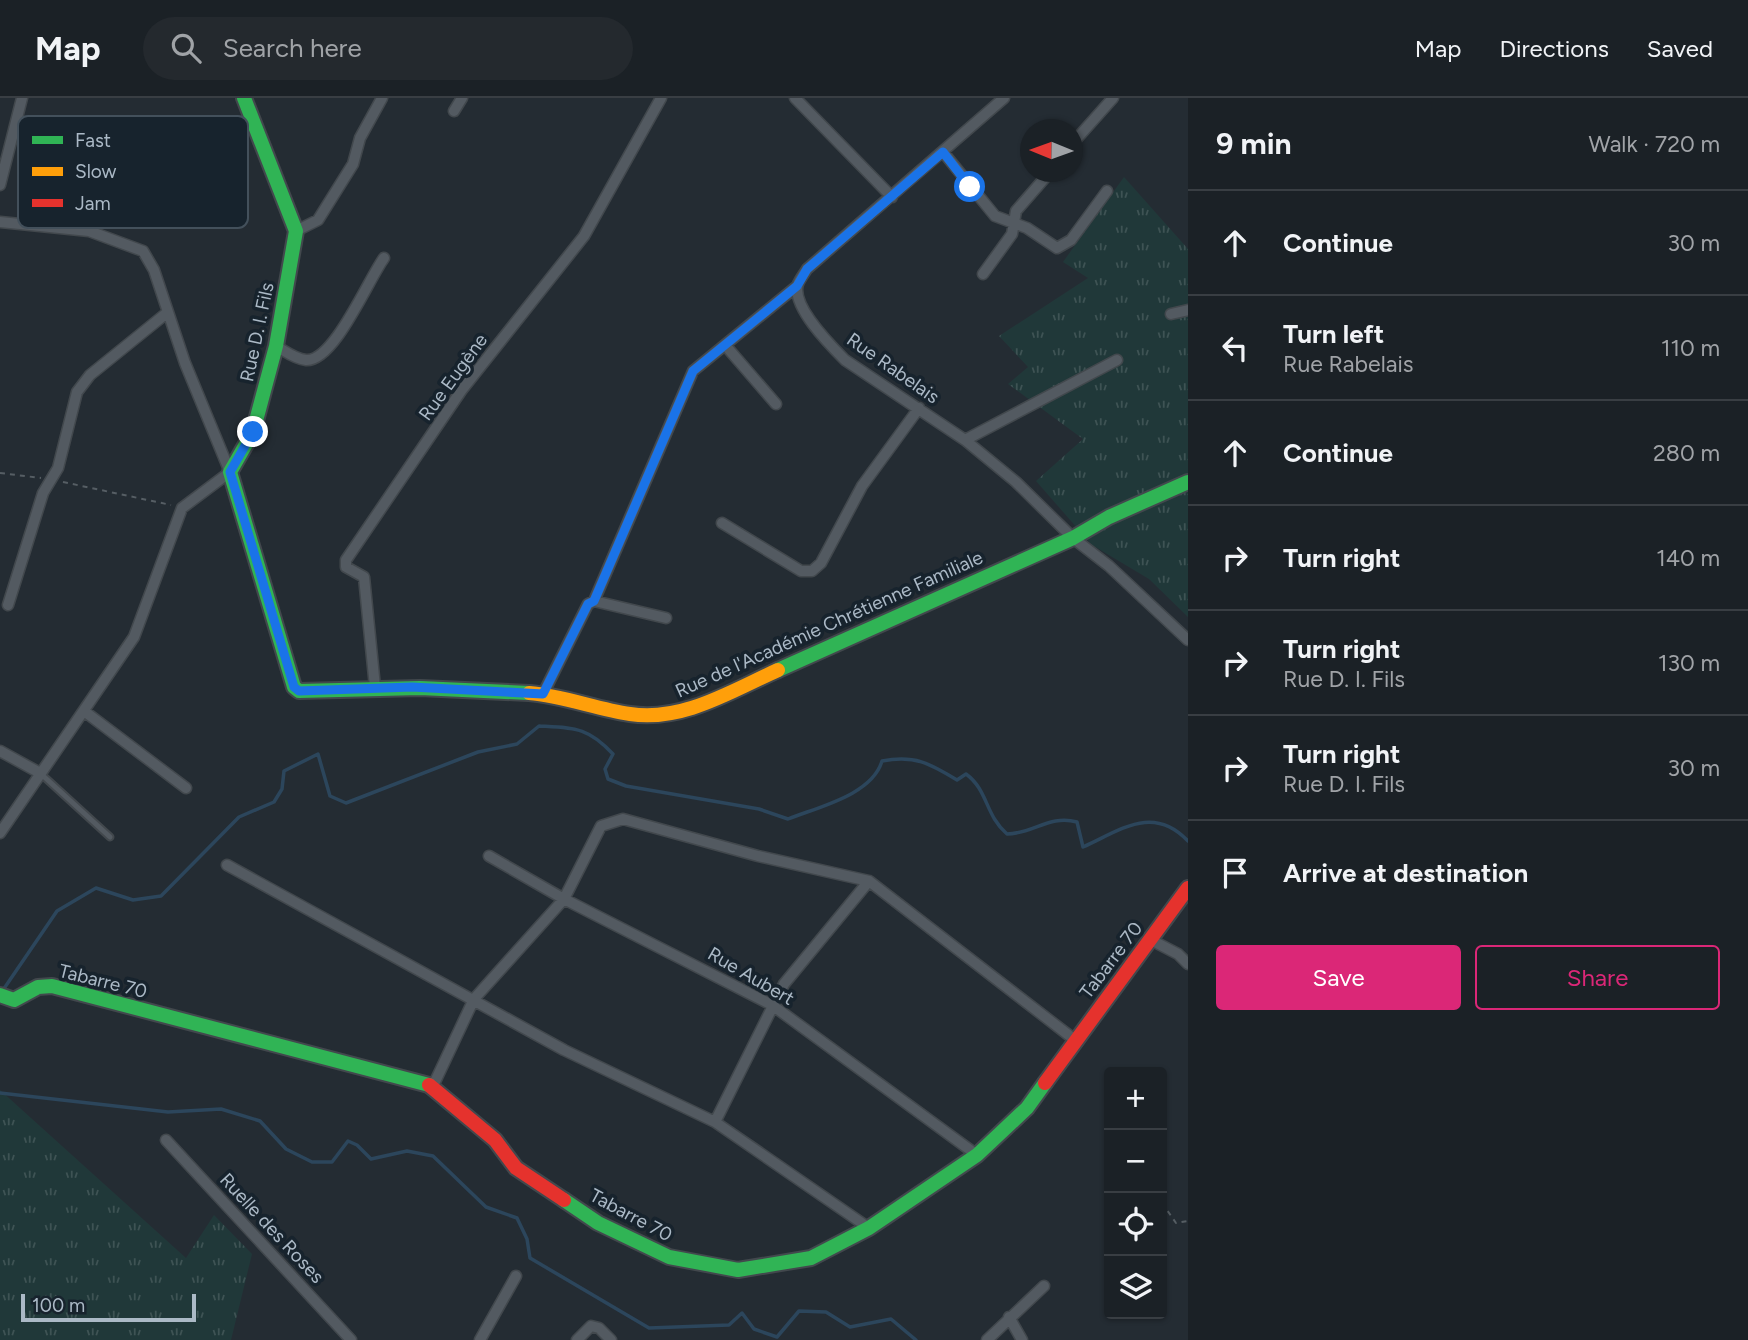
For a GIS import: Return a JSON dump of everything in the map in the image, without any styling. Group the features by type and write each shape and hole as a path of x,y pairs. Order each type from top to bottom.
{"street":[{"path":"0,185 22,98"},
{"path":"244,98 296,231 318,220 353,164 359,138 382,98"},
{"path":"454,111 462,98"},
{"name":"Rue Eugène","path":"375,687 364,576 346,567 346,560 461,391 584,236 662,98"},
{"path":"795,98 892,197"},
{"path":"594,601 693,371 797,286 807,269 1004,98"},
{"path":"1083,132 1113,98"},
{"path":"943,152 995,216 1027,228 1052,247 1062,247 1071,240 1107,191"},
{"path":"983,274 1012,234 1016,211 1042,182"},
{"path":"0,222 18,224"},
{"path":"0,833 134,637 182,508 230,472 154,270 143,251 89,231 59,228"},
{"name":"Rue D. I. Fils","path":"230,472 253,432 276,346 296,231"},
{"path":"276,346 298,358 308,360 319,356 344,330 368,281 384,258"},
{"name":"Rue Rabelais","path":"797,286 800,302 829,344 845,360 965,440 1016,482 1073,538 1109,566 1188,640"},
{"path":"1171,314 1188,310"},
{"path":"8,605 43,493 52,480 77,392 84,380 168,312"},
{"path":"724,345 776,404"},
{"path":"965,440 1117,360"},
{"path":"722,523 801,571 812,571 821,563 862,486 919,408"},
{"name":"Rue de l'Académie Chrétienne Familiale","path":"230,472 294,687 299,691 375,687 543,694 613,710 656,716 689,710 1073,538 1109,517 1188,482"},
{"path":"543,694 588,604 594,601 666,618"},
{"path":"84,711 186,788"},
{"path":"0,751 40,773"},
{"path":"433,1086 474,999 564,899 601,826 623,819 758,856 869,881 1075,1040"},
{"name":"Rue Aubert","path":"489,856 564,899 772,1005 977,1155"},
{"path":"227,864 564,1050 715,1122 869,1228"},
{"path":"715,1122 784,984 869,881"},
{"name":"Tabarre 70","path":"0,995 14,1000 38,987 52,986 338,1062 393,1073 433,1086 495,1140 516,1168 598,1223 669,1256 738,1270 811,1258 869,1228 977,1155 1027,1108 1188,888"},
{"path":"1151,940 1178,954 1188,964"},
{"name":"Ruelle des Roses","path":"166,1140 351,1340"},
{"path":"480,1340 516,1276"},
{"path":"986,1340 1044,1286"},
{"path":"1009,1317 1023,1340"},
{"path":"577,1340 591,1326 599,1328 611,1340"}],"lane":[{"path":"40,773 110,836"}],"path":[{"path":"0,473 52,480 182,508"},
{"path":"1167,1211 1175,1223 1188,1222"}],"green space":[{"path":"1124,177 1188,249 1188,617 1149,579 1092,545 1036,481 1083,439 1008,384 1028,367 999,336 1088,278 1063,262"},
{"path":"0,1090 186,1258 214,1215 252,1254 231,1340 0,1340"}],"waterway":[{"path":"3,990 57,911 96,888 133,900 161,896 239,817 274,802 282,789 284,771 318,754 330,796 346,803 478,752 517,744 539,726 572,729 596,739 613,754 605,769 608,779 626,786 759,809 788,819 856,791 876,773 882,761 904,759 930,765 957,780 966,774 979,787 994,819 1007,834 1067,820 1077,822 1083,847 1124,828 1149,822 1175,830 1188,841"},
{"path":"0,1093 168,1112 221,1109 260,1121 286,1149 312,1162 332,1162 348,1141 357,1145 371,1159 407,1151 433,1156 486,1207 517,1218 527,1239 530,1258 649,1328 729,1325 742,1313 754,1329 777,1337 799,1311 826,1312 850,1327 891,1319 916,1340"}],"traffic: fast":[{"path":"244,98 296,231 276,346 253,432 230,472 294,687 299,691 420,688 529,693"},
{"path":"778,670 1073,538 1109,517 1188,482"},
{"path":"0,995 14,1000 38,987 52,986 429,1085"},
{"path":"564,1200 598,1223 669,1257 738,1270 811,1258 869,1228 977,1155 1027,1108 1045,1083"}],"traffic: slow":[{"path":"529,693 617,712 650,715 706,703 778,670"}],"traffic: jam":[{"path":"1045,1083 1188,888"},
{"path":"429,1085 495,1140 516,1168 564,1200"}],"route":[{"path":"253,432 230,472 294,687 299,691 412,687 543,694 588,604 594,601 693,371 797,286 807,269 943,152 970,187"}]}
